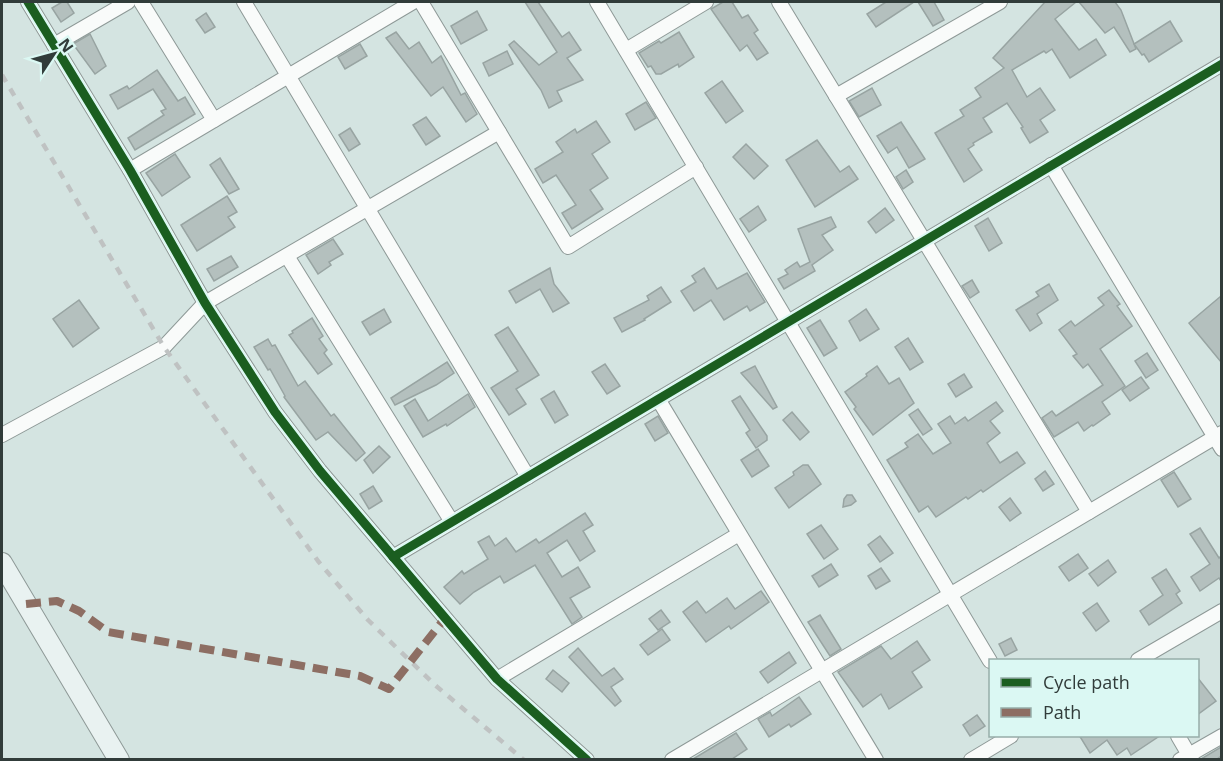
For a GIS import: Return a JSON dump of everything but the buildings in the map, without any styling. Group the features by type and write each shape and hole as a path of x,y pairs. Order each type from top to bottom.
{"main road":[{"path":"2,563 119,759"}],"street":[{"path":"28,2 130,170 205,303 275,412 320,471 497,679 587,759"},
{"path":"54,45 128,2"},
{"path":"141,2 214,120"},
{"path":"244,2 528,477"},
{"path":"130,170 413,2"},
{"path":"421,2 568,247 696,167"},
{"path":"597,2 989,659"},
{"path":"626,50 706,2"},
{"path":"779,2 1089,512"},
{"path":"836,96 1000,2"},
{"path":"393,557 1221,64"},
{"path":"2,435 164,347 205,303 499,132"},
{"path":"672,759 1089,512 1219,440 1051,165"},
{"path":"287,256 452,522"},
{"path":"658,399 876,759"},
{"path":"497,679 739,534"},
{"path":"1140,659 1221,611"},
{"path":"1179,737 1187,758 1221,736"},
{"path":"971,759 1008,737"}],"railway":[{"path":"2,75 164,347 318,561 368,620 435,685 524,760"}],"marked path":[{"path":"26,604 57,601 79,611 108,632 360,676 389,689 445,618"}],"cycle path":[{"path":"28,2 130,170 205,303 275,412 320,471 497,679 587,760"},
{"path":"393,557 1222,64"}]}
